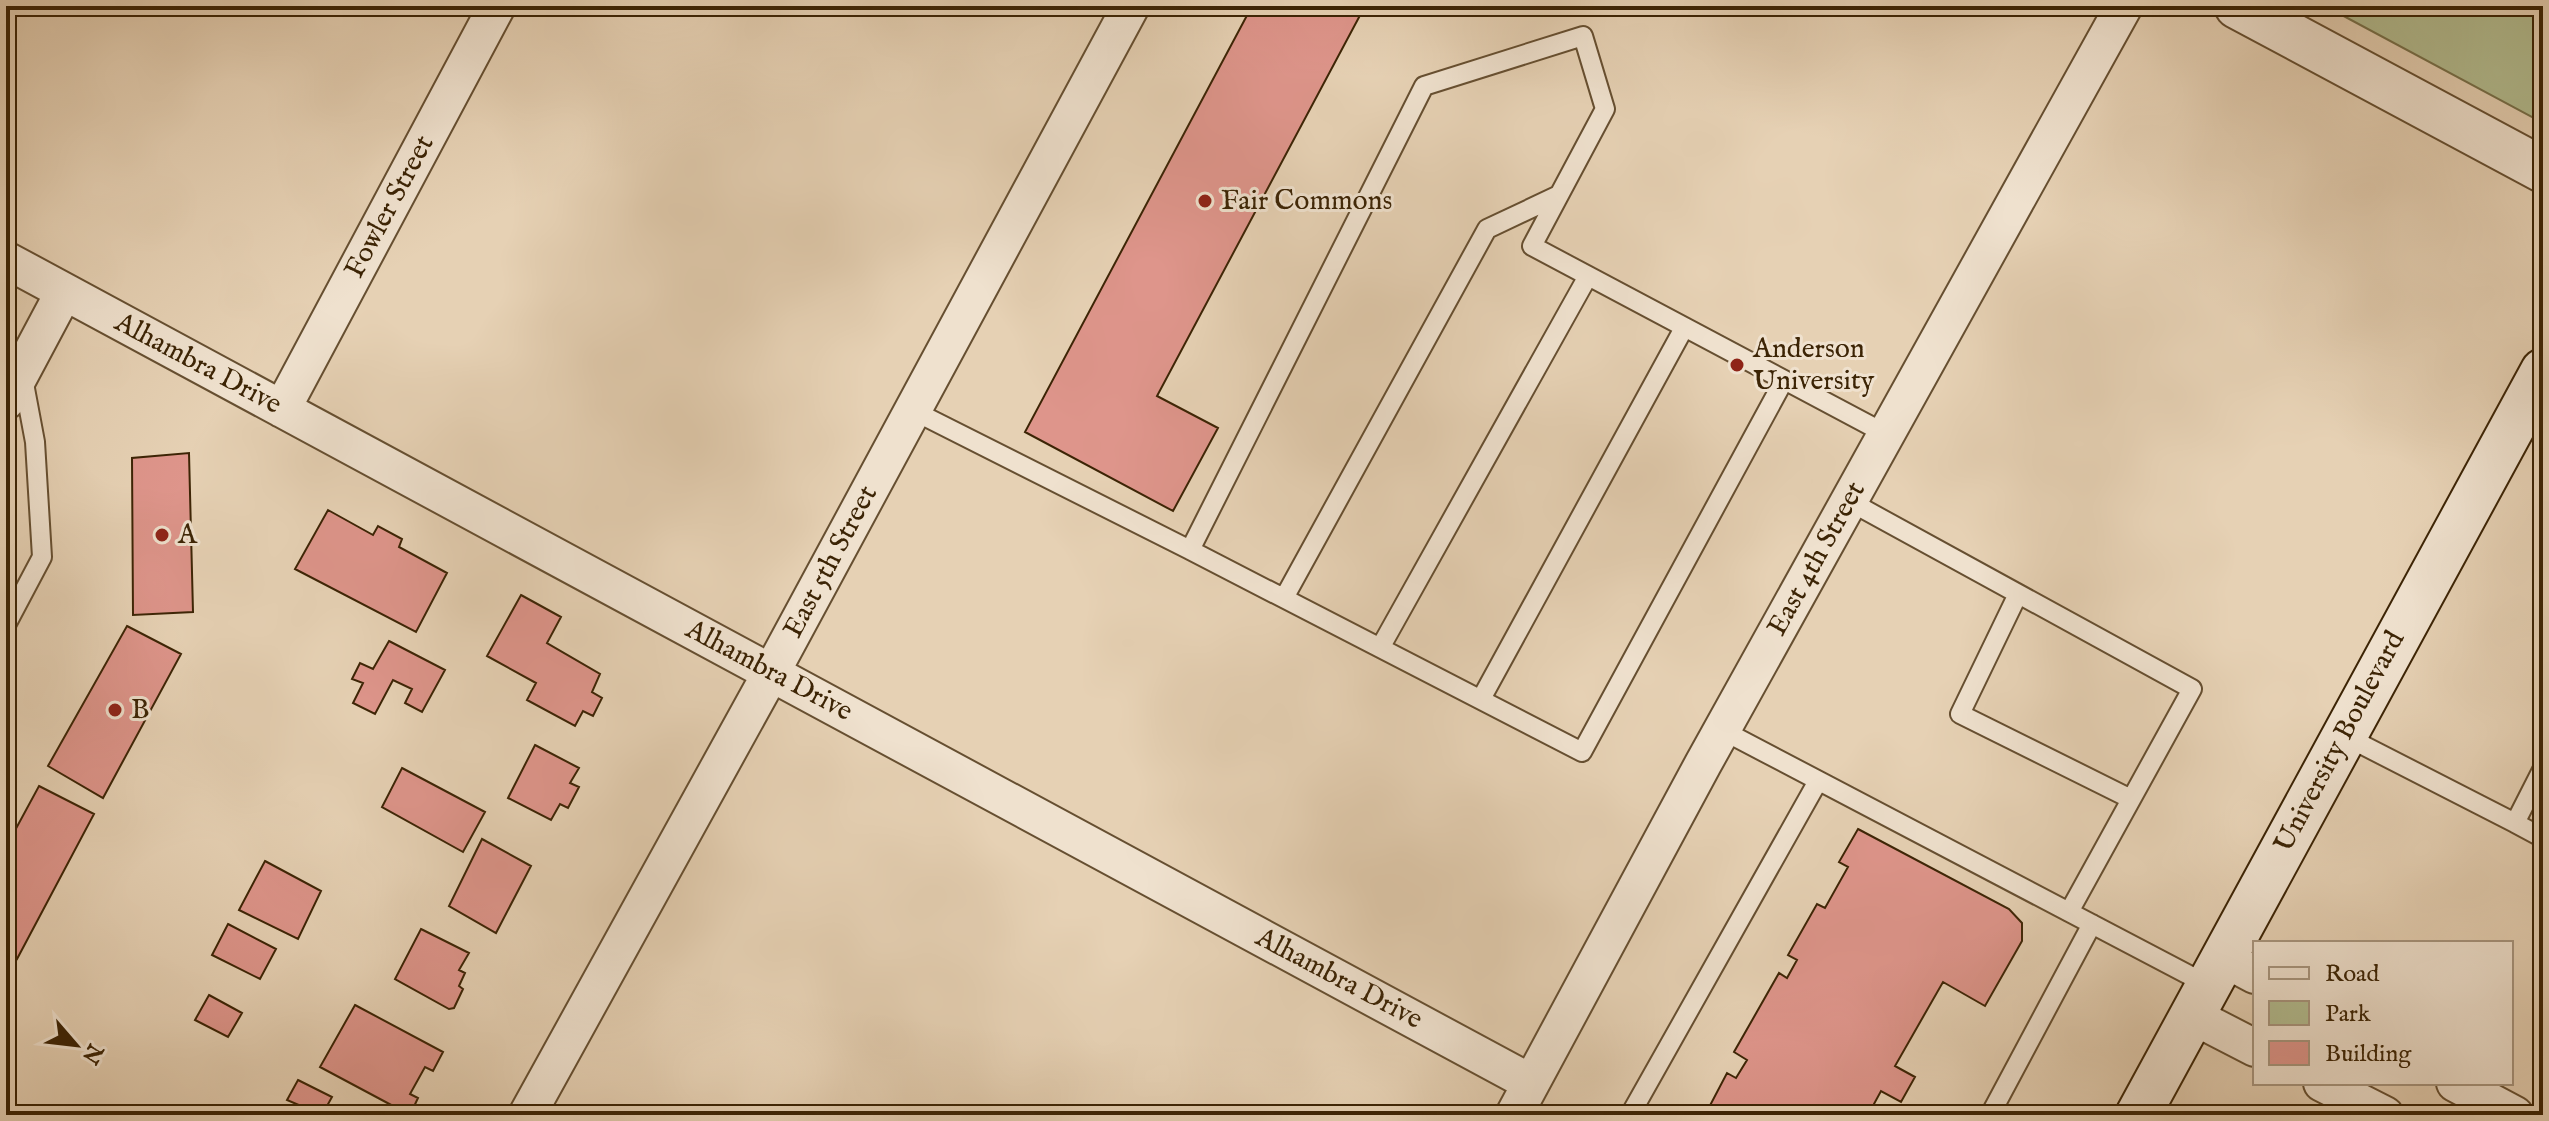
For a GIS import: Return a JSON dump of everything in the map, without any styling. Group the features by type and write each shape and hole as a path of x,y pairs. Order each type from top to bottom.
{"main road":[{"path":"2237,6 2543,170"},
{"name":"University Boulevard","path":"2138,1115 2219,983 2343,735 2543,371"}],"street":[{"name":"Fowler Street","path":"282,409 497,6"},
{"name":"East 5th Street","path":"527,1115 771,673 1131,6"},
{"name":"East 4th Street","path":"1514,1115 1722,730 2124,6"},
{"name":"Alhambra Drive","path":"6,260 1531,1083"},
{"path":"14,386 64,292"},
{"path":"2219,983 2253,1044"},
{"path":"2326,1085 2385,1115"},
{"path":"2459,1085 2515,1115"}],"lane":[{"path":"1190,550 1424,86 1583,36 1605,109 1532,246 1886,434"},
{"path":"1284,598 1487,229 1559,195"},
{"path":"1380,648 1588,276"},
{"path":"1481,699 1684,328"},
{"path":"912,410 1582,752 1783,382"},
{"path":"6,625 42,557 35,442 14,386"},
{"path":"1849,501 2192,689 2069,912"},
{"path":"2018,594 1960,714 2131,799"},
{"path":"1722,730 2092,924 2219,983"},
{"path":"2343,735 2543,838"},
{"path":"2515,823 2543,768"},
{"path":"1630,1115 1818,781"},
{"path":"1990,1115 2092,924"}],"green space":[{"path":"2325,6 2543,6 2543,123"}],"building":[{"name":"Fair Commons","path":"1252,6 1365,6 1157,396 1218,428 1173,511 1025,432"},
{"name":"A","path":"189,453 193,612 133,615 132,458"},
{"path":"328,510 373,535 378,526 402,539 399,547 447,573 416,632 295,569"},
{"path":"521,595 561,617 547,643 600,674 592,692 602,698 593,716 583,711 575,726 527,700 536,683 487,656"},
{"name":"B","path":"127,626 181,654 103,798 48,766"},
{"path":"389,641 445,670 422,712 405,703 412,689 393,680 375,714 353,703 363,683 352,679 360,663 373,669"},
{"path":"535,745 579,768 570,783 579,787 568,808 560,804 551,820 508,798"},
{"path":"402,768 485,812 463,852 382,807"},
{"path":"39,786 94,814 17,959 6,952 6,847"},
{"path":"1858,829 2009,909 2022,923 2022,941 1985,1006 1943,982 1895,1066 1915,1077 1901,1102 1881,1091 1868,1115 1705,1115 1727,1073 1736,1078 1747,1060 1734,1052 1779,973 1787,978 1797,960 1788,955 1817,904 1825,908 1848,867 1839,862"},
{"path":"482,839 531,866 496,933 449,906"},
{"path":"265,861 321,891 298,939 239,910"},
{"path":"228,924 276,949 260,979 212,955"},
{"path":"421,929 469,953 459,970 465,973 459,986 463,989 454,1008 449,1009 395,979"},
{"path":"209,995 242,1013 228,1037 195,1020"},
{"path":"355,1005 443,1052 433,1071 425,1067 410,1094 418,1098 410,1115 320,1067"},
{"path":"298,1080 332,1097 322,1115 287,1100"}],"place":[{"name":"Fair Commons","path":"1205,201"},
{"name":"Anderson University","path":"1737,365"},
{"name":"A","path":"162,535"},
{"name":"B","path":"115,710"}]}
